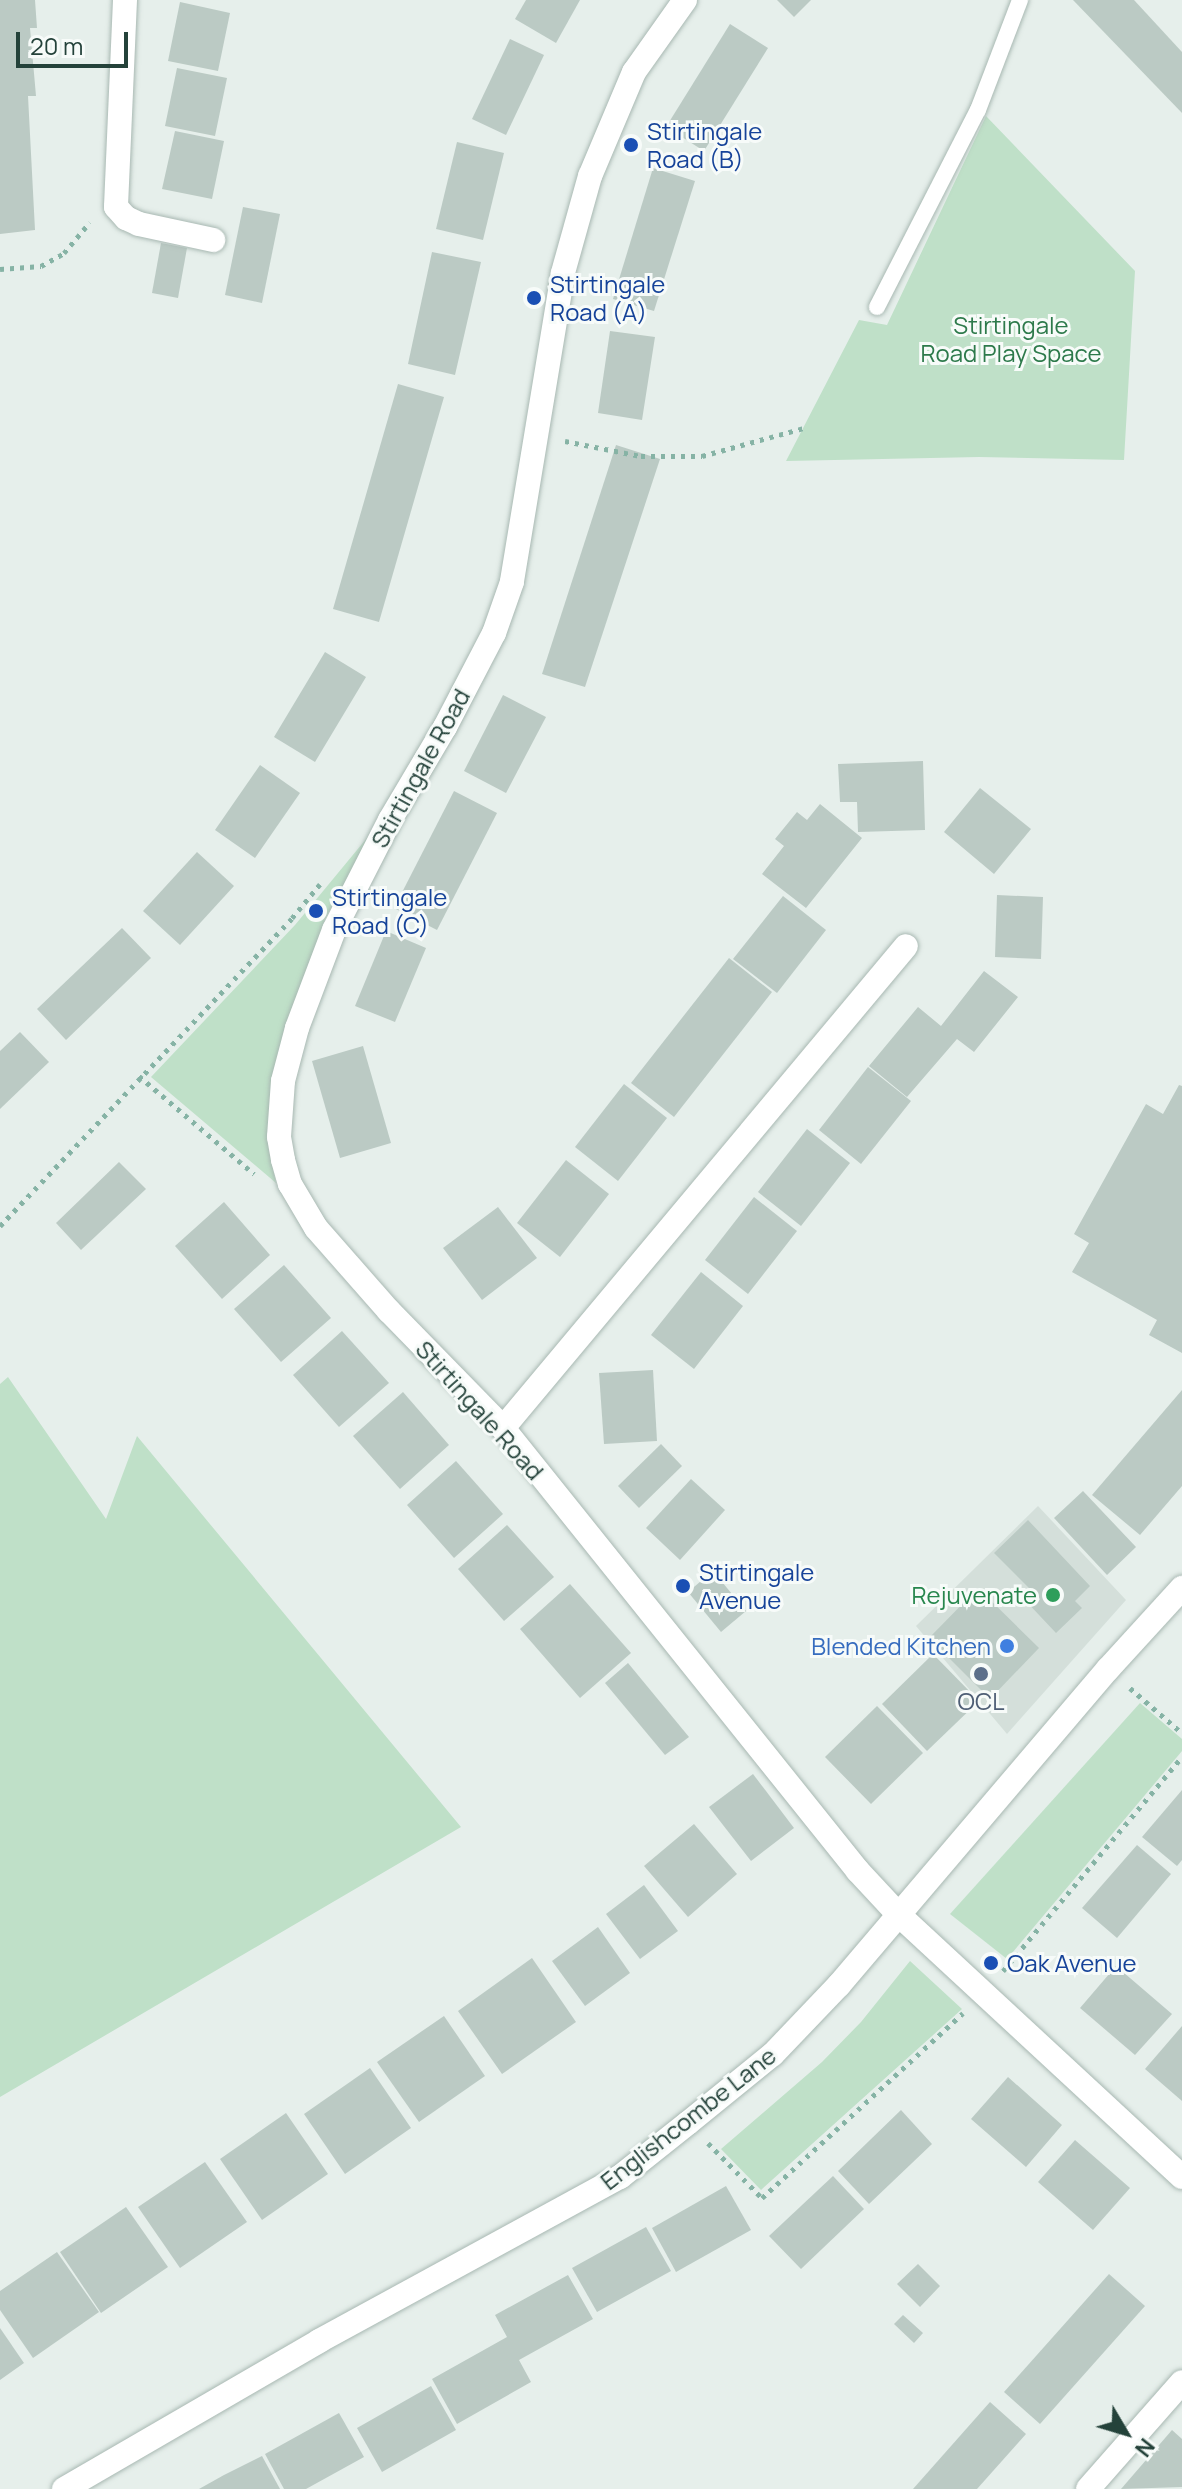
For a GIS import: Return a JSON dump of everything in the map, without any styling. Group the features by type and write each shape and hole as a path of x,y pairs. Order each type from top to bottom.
{"street":[{"path":"125,0 114,194 116,207 126,218 163,231 213,240"},
{"name":"Stirtingale Road","path":"685,0 634,72 590,176 563,273 512,582 494,633 334,930 297,1028 283,1081 279,1137 286,1172 316,1228 389,1311 503,1428 858,1871 898,1914"},
{"path":"503,1428 906,946"},
{"name":"Englishcombe Lane","path":"64,2489 319,2341 620,2177 688,2123 773,2054 839,1985 1108,1669 1182,1588"},
{"path":"898,1914 1182,2177"},
{"path":"1088,2489 1182,2382"}],"lane":[{"path":"877,307 978,110 1020,0"}],"path":[{"path":"0,269 41,266 64,253 114,194"},
{"path":"537,435 641,456 702,456 804,428"},
{"path":"0,1226 292,918 321,882"},
{"path":"139,1076 258,1178"},
{"path":"1108,1669 1182,1733"},
{"path":"688,2123 762,2198 984,1994 1182,1757"}],"shaded area":[{"path":"1038,1506 1126,1600 1007,1734 916,1626"}],"green space":[{"name":"Stirtingale Road Play Space","path":"986,116 1135,271 1124,460 979,457 786,461 859,320 887,325"},
{"path":"376,827 325,919 273,1083 271,1158 276,1183 151,1077 295,925"},
{"path":"8,1377 106,1519 137,1436 461,1827 0,2097 0,1384"},
{"path":"1140,1703 1182,1739 1182,1751 1007,1959 950,1914"},
{"path":"910,1961 962,2009 761,2190 721,2149 822,2062 861,2022"}],"building":[{"path":"0,0 35,0 37,28 30,28 36,96 28,96 35,230 0,234"},
{"path":"526,0 580,0 556,43 515,19"},
{"path":"777,0 811,0 794,17"},
{"path":"1073,0 1134,0 1182,52 1182,113"},
{"path":"180,2 230,13 218,71 168,61"},
{"path":"730,24 768,48 704,151 666,127"},
{"path":"510,39 544,55 506,135 472,119"},
{"path":"177,68 227,78 215,136 165,126"},
{"path":"175,131 224,141 212,199 162,189"},
{"path":"457,142 504,153 483,240 436,229"},
{"path":"653,168 695,181 654,311 613,299"},
{"path":"243,207 280,214 262,303 225,295"},
{"path":"161,243 187,248 178,298 152,293"},
{"path":"432,252 481,262 455,375 408,364"},
{"path":"610,331 655,337 642,420 598,413"},
{"path":"398,384 444,397 379,622 333,609"},
{"path":"616,445 660,459 585,687 542,674"},
{"path":"325,652 366,677 315,762 274,737"},
{"path":"503,695 546,717 506,793 464,771"},
{"path":"923,761 925,830 858,832 857,802 840,802 838,764"},
{"path":"260,765 300,793 255,858 215,830"},
{"path":"980,788 1031,829 994,874 944,832"},
{"path":"454,791 497,813 437,930 394,908"},
{"path":"820,804 862,838 806,908 762,874 784,846 775,839 797,812 807,820"},
{"path":"197,852 234,886 180,945 143,911"},
{"path":"997,895 1043,897 1041,959 995,957"},
{"path":"783,896 826,930 777,993 733,959"},
{"path":"122,928 151,958 66,1040 37,1009"},
{"path":"386,931 426,948 395,1022 355,1006"},
{"path":"729,958 772,992 674,1117 631,1083"},
{"path":"984,971 1018,997 974,1052 957,1039 907,1097 869,1066 918,1007 941,1026"},
{"path":"20,1032 49,1062 0,1109 0,1051"},
{"path":"363,1046 391,1143 340,1158 312,1061"},
{"path":"868,1067 911,1101 861,1164 819,1130"},
{"path":"624,1084 667,1118 618,1181 575,1147"},
{"path":"1179,1085 1182,1086 1182,1353 1149,1335 1157,1320 1072,1272 1089,1243 1074,1234 1146,1104 1163,1114"},
{"path":"807,1129 850,1163 801,1226 758,1192"},
{"path":"566,1160 609,1194 560,1257 517,1223"},
{"path":"119,1162 146,1189 81,1250 56,1223"},
{"path":"754,1197 797,1231 748,1294 705,1260"},
{"path":"224,1202 270,1255 222,1299 175,1246"},
{"path":"498,1207 537,1258 482,1300 443,1248"},
{"path":"284,1265 331,1318 281,1362 234,1309"},
{"path":"701,1272 743,1306 694,1369 651,1335"},
{"path":"342,1331 389,1383 339,1427 293,1375"},
{"path":"653,1370 657,1441 604,1444 599,1373"},
{"path":"1182,1390 1182,1486 1140,1535 1092,1495"},
{"path":"403,1392 449,1445 400,1489 353,1436"},
{"path":"661,1444 682,1466 639,1508 618,1486"},
{"path":"456,1461 503,1514 454,1558 407,1505"},
{"path":"691,1479 725,1510 680,1560 646,1528"},
{"path":"1083,1491 1136,1547 1107,1575 1054,1518"},
{"path":"1028,1520 1090,1586 1075,1601 1082,1608 1056,1633 1023,1598 1031,1590 994,1553"},
{"path":"507,1525 554,1577 504,1621 458,1569"},
{"path":"713,1571 746,1611 721,1632 688,1592"},
{"path":"570,1584 631,1653 580,1698 520,1629"},
{"path":"978,1588 1039,1648 990,1699 929,1638"},
{"path":"933,1654 979,1701 927,1751 882,1704"},
{"path":"628,1663 689,1737 665,1755 605,1683"},
{"path":"877,1706 923,1753 871,1804 825,1757"},
{"path":"753,1774 794,1828 751,1861 709,1807"},
{"path":"1182,1790 1182,1860 1177,1866 1142,1837"},
{"path":"694,1824 737,1874 688,1917 644,1866"},
{"path":"1137,1845 1171,1874 1117,1938 1082,1908"},
{"path":"644,1885 678,1931 640,1959 606,1914"},
{"path":"598,1927 630,1973 585,2006 552,1961"},
{"path":"532,1958 576,2022 502,2074 458,2011"},
{"path":"1116,1966 1172,2014 1135,2055 1080,2008"},
{"path":"444,2016 485,2076 419,2122 377,2062"},
{"path":"1182,2026 1182,2101 1145,2069"},
{"path":"370,2068 411,2128 345,2174 304,2114"},
{"path":"1008,2077 1062,2125 1026,2167 971,2119"},
{"path":"901,2110 932,2144 869,2204 838,2171"},
{"path":"286,2113 328,2174 262,2220 220,2159"},
{"path":"1075,2140 1130,2188 1093,2230 1038,2182"},
{"path":"205,2162 247,2222 180,2268 138,2207"},
{"path":"833,2176 864,2209 801,2269 769,2236"},
{"path":"726,2186 751,2230 676,2272 652,2228"},
{"path":"126,2207 168,2267 101,2313 60,2252"},
{"path":"646,2227 671,2271 597,2312 572,2268"},
{"path":"57,2252 99,2312 33,2358 0,2310 0,2291"},
{"path":"918,2264 940,2286 920,2307 897,2284"},
{"path":"1109,2274 1145,2306 1040,2424 1004,2392"},
{"path":"568,2275 593,2319 519,2360 531,2382 457,2424 432,2379 507,2337 495,2315"},
{"path":"903,2315 923,2333 914,2343 894,2324"},
{"path":"0,2328 24,2363 0,2380"},
{"path":"431,2386 456,2430 382,2472 357,2428"},
{"path":"990,2402 1026,2434 977,2489 913,2489"},
{"path":"339,2413 364,2457 306,2489 284,2489 265,2454"},
{"path":"1172,2430 1182,2439 1182,2487 1121,2489"},
{"path":"262,2456 280,2489 199,2489 224,2475"}],"place":[{"name":"Stirtingale Road (B)","path":"631,145"},
{"name":"Stirtingale Road (A)","path":"534,298"},
{"name":"Stirtingale Road (C)","path":"316,911"},
{"name":"Stirtingale Avenue","path":"683,1586"},
{"name":"Rejuvenate","path":"1053,1595"},
{"name":"Blended Kitchen","path":"1007,1646"},
{"name":"OCL","path":"981,1674"},
{"name":"Oak Avenue","path":"991,1963"}]}
